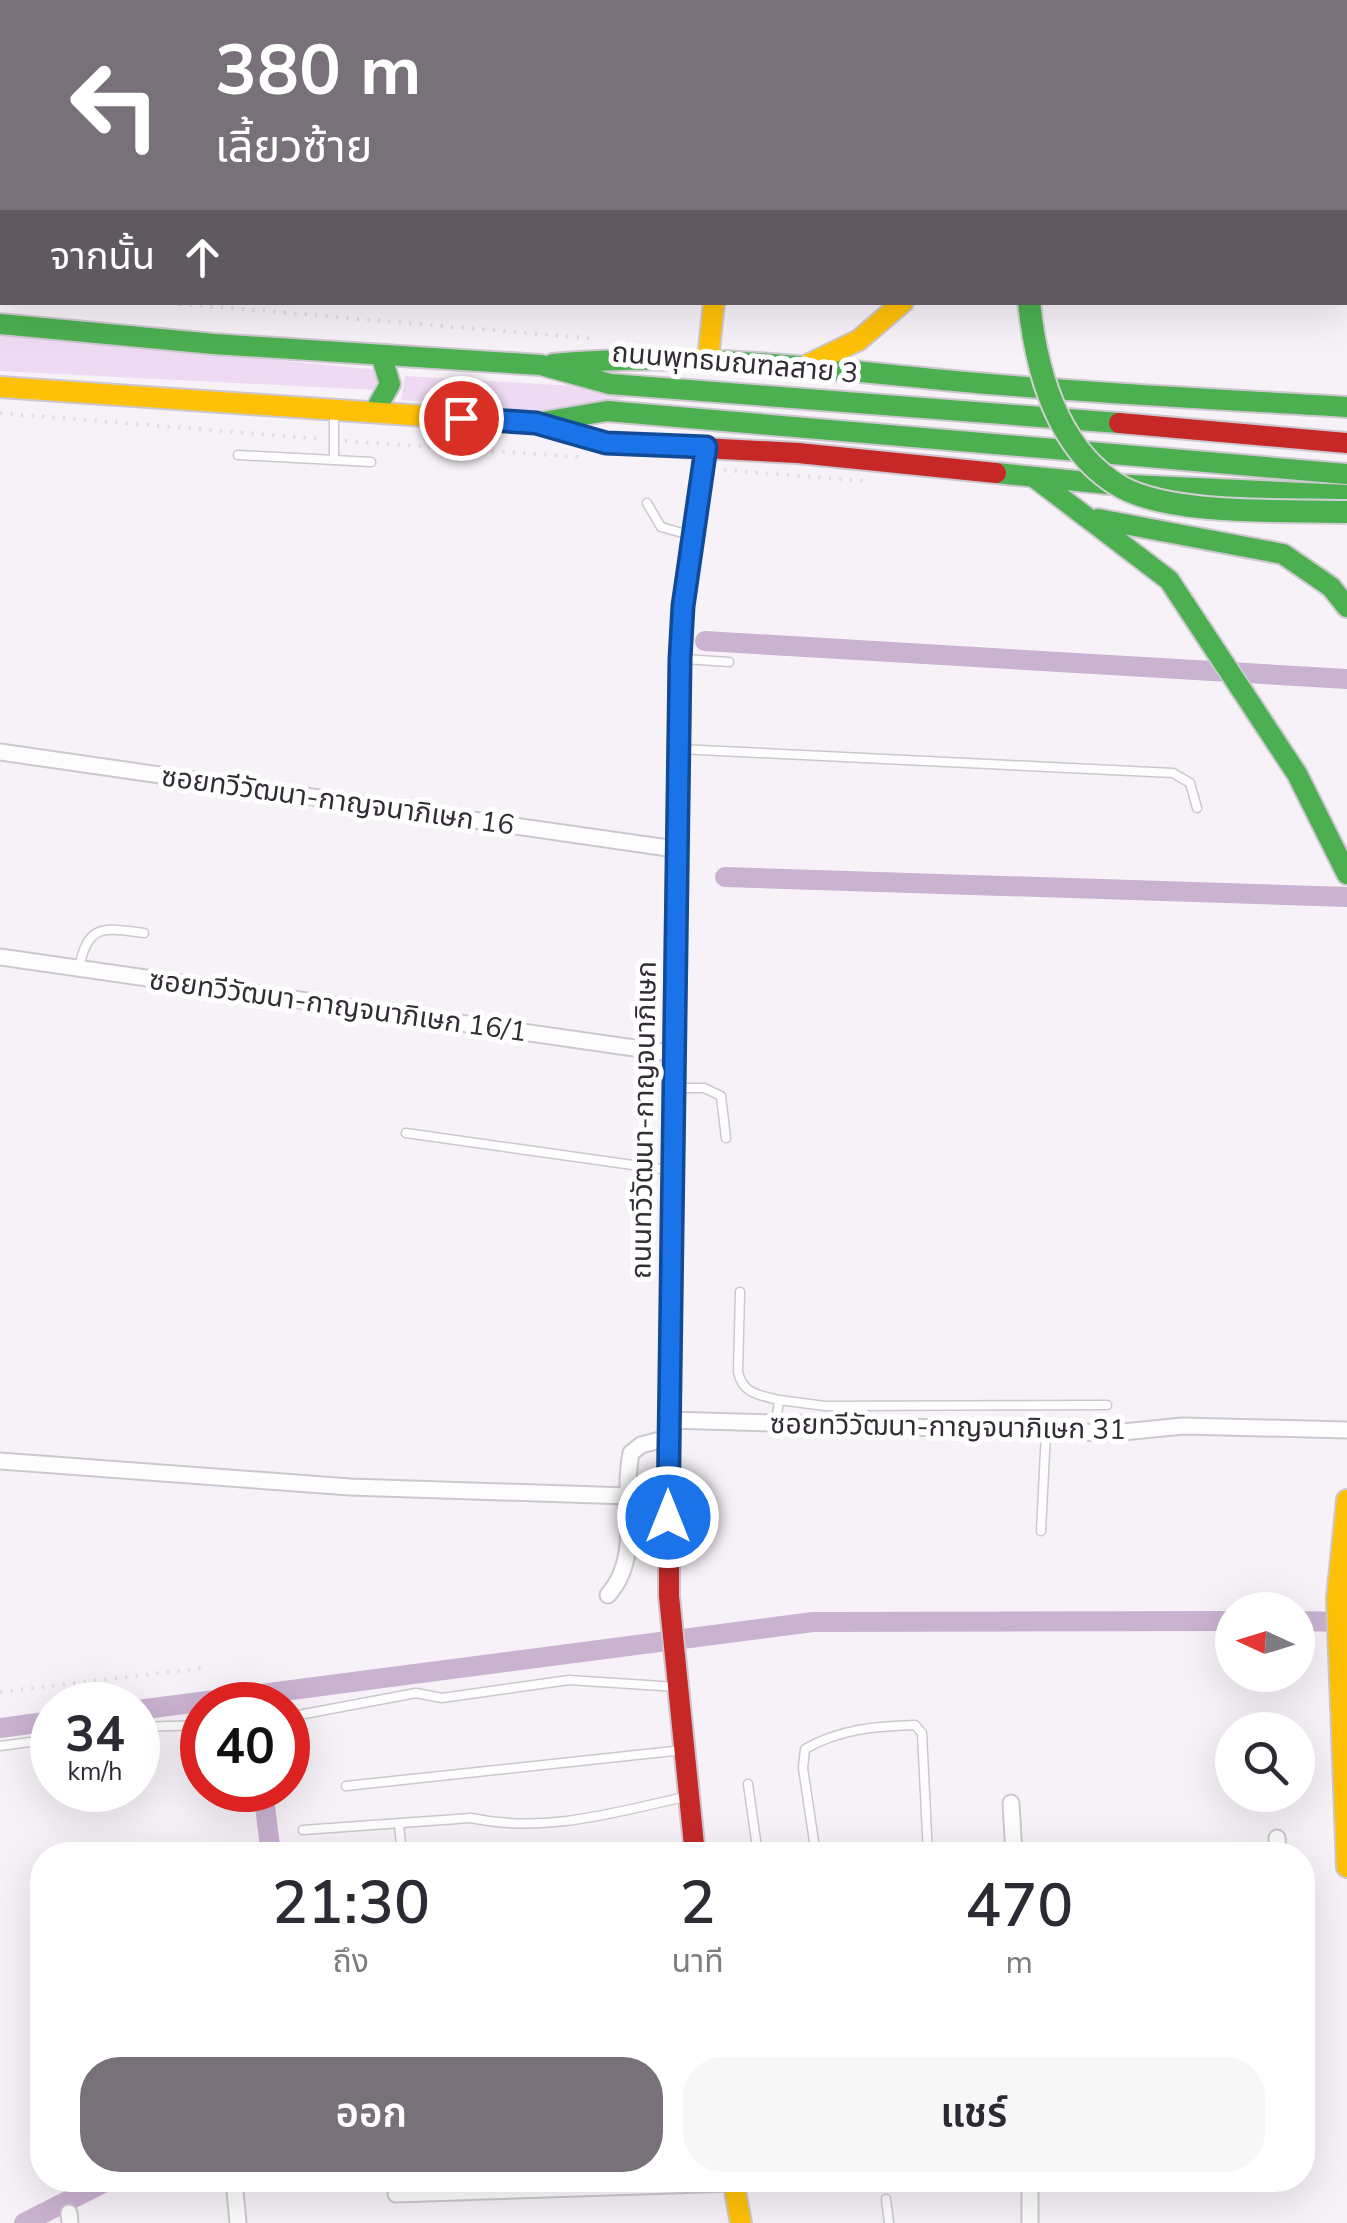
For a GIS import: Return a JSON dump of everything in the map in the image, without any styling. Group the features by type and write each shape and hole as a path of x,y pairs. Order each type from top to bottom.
{"main road":[{"path":"708,359 714,305"},
{"path":"803,367 859,340 899,305"},
{"path":"1029,305 1036,360 1055,410 1082,451 1122,488 1162,502 1347,512"},
{"name":"ถนนพุทธมณฑลสาย 3","path":"0,324 541,366 610,384 966,409 1347,444"},
{"path":"375,410 392,384 381,355"},
{"path":"541,366 599,357 708,359 1018,387 1347,407"},
{"path":"0,388 536,423 606,443 706,447 1108,484 1347,495"},
{"path":"536,423 607,411 1347,474"},
{"name":"ถนนทวีวัฒนา-กาญจนาภิเษก","path":"694,1842 669,1596 668,1429 680,659 683,606 706,447"},
{"path":"1034,476 1168,580 1297,774 1346,871"},
{"path":"1091,518 1283,554 1331,587 1347,608"},
{"path":"1347,1500 1339,1571 1338,1648 1347,1868"},
{"path":"736,2192 741,2223"}],"street":[{"name":"ซอยทวีวัฒนา-กาญจนาภิเษก 16","path":"0,752 676,849"},
{"name":"ซอยทวีวัฒนา-กาญจนาภิเษก 16/1","path":"0,957 676,1054"},
{"name":"ซอยทวีวัฒนา-กาญจนาภิเษก 31","path":"668,1429 776,1423 1113,1433 1183,1426 1347,1430"},
{"path":"608,1595 622,1580 628,1562 632,1453 668,1429"},
{"path":"0,1461 350,1487 628,1496"},
{"path":"1011,1803 1013,1842"},
{"path":"235,2192 238,2223"},
{"path":"396,2194 452,2192"},
{"path":"1030,2192 1030,2223"}],"lane":[{"path":"334,408 334,460"},
{"path":"238,455 371,462"},
{"path":"647,503 661,528 695,536"},
{"path":"680,659 729,662"},
{"path":"677,748 1173,772 1190,783 1197,808"},
{"path":"78,968 87,938 96,931 144,933"},
{"path":"674,1088 704,1088 721,1096 726,1138"},
{"path":"406,1133 672,1171"},
{"path":"740,1292 738,1372 741,1383 753,1393 825,1406 1108,1405"},
{"path":"776,1423 779,1400"},
{"path":"1040,1531 1046,1432"},
{"path":"310,1713 416,1693 442,1698 569,1680 677,1687"},
{"path":"814,1842 805,1749 824,1738 868,1726 915,1725 922,1733 927,1842"},
{"path":"0,1746 30,1741"},
{"path":"346,1786 683,1750"},
{"path":"748,1784 756,1842"},
{"path":"303,1830 472,1818 498,1824 538,1825 607,1816 689,1796"},
{"path":"399,1824 401,1842"},
{"path":"886,2199 890,2223"}],"path":[{"path":"193,305 607,340"},
{"path":"0,1692 202,1668"}],"shaded area":[{"path":"0,334 380,370 384,384 375,390 0,371"},
{"path":"405,376 590,387 626,398 551,413 401,400"}],"waterway":[{"path":"705,641 1347,679"},
{"path":"725,877 1347,897"},
{"path":"160,1707 813,1622 1215,1621"},
{"path":"1315,1621 1347,1622"},
{"path":"0,1728 30,1724"},
{"path":"266,1812 269,1842"},
{"path":"24,2223 85,2192"}],"traffic: fast":[{"path":"1029,305 1044,381 1065,430 1080,452 1121,487 1170,503 1199,507 1347,512"},
{"path":"0,324 214,344 541,365 610,384 1119,423"},
{"path":"375,411 390,384 381,355"},
{"path":"553,364 704,360 1052,389 1347,407"},
{"path":"455,418 537,423 607,411 1347,474"},
{"path":"671,1248 680,659 683,606 706,447"},
{"path":"996,473 1108,484 1347,495"},
{"path":"1035,478 1169,580 1297,774 1347,874"},
{"path":"1098,519 1283,554 1331,587 1347,607"}],"traffic: slow":[{"path":"708,359 714,305"},
{"path":"803,367 859,340 900,305"},
{"path":"0,387 455,418"},
{"path":"669,1552 671,1248"},
{"path":"1347,1500 1337,1598 1347,1867"},
{"path":"735,2192 741,2223"}],"traffic: jam":[{"path":"1119,423 1347,443"},
{"path":"543,425 606,443 798,453 996,473"},
{"path":"669,1552 669,1596 694,1842"}],"route":[{"path":"461,418 536,423 606,443 706,447 683,606 680,659 668,1517"}]}
